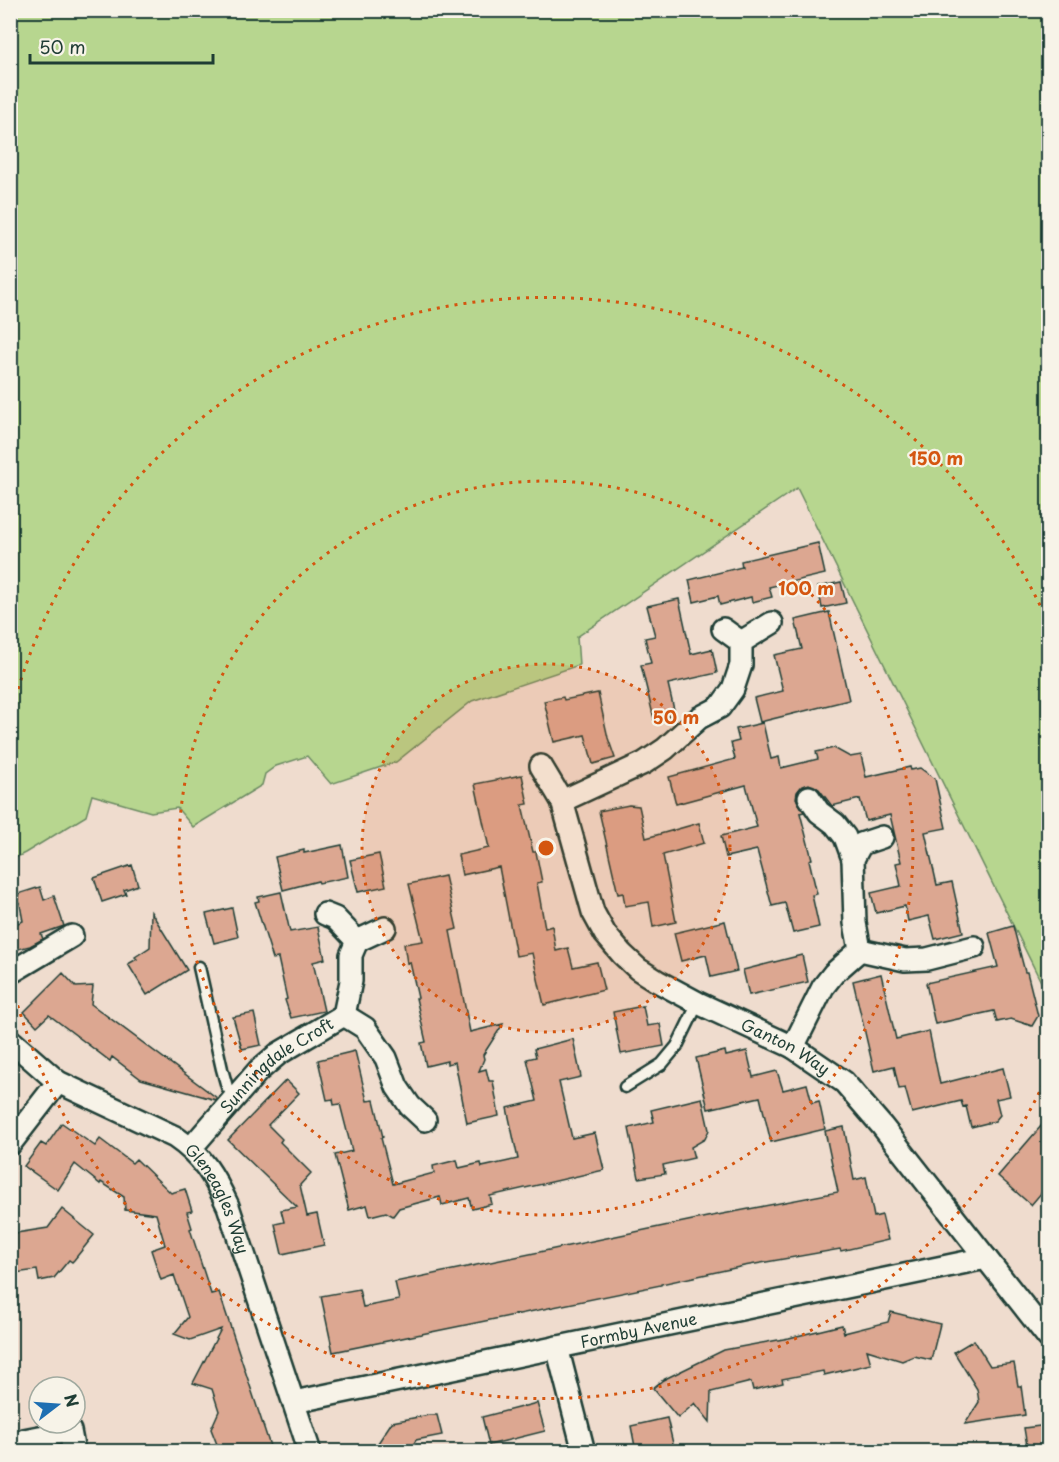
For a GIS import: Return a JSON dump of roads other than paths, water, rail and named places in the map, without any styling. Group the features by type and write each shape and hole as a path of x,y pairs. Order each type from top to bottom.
{"street":[{"path":"741,642 772,623"},
{"path":"723,630 741,642"},
{"path":"562,801 644,763 665,749 699,718 720,707 733,689 741,665 741,642"},
{"name":"Ganton Way","path":"541,765 562,801 593,912 605,934 638,969 698,1003 793,1047 844,1082 882,1126 1048,1336"},
{"path":"809,797 819,812 835,824 846,837 853,859 855,923 860,950"},
{"path":"853,859 861,844 882,837"},
{"path":"325,914 335,918 357,941 385,927"},
{"path":"10,973 72,936"},
{"name":"Sunningdale Croft","path":"191,1148 258,1071 278,1054 344,1015 351,981 351,955 357,941"},
{"path":"860,950 905,960 927,959 974,947"},
{"path":"793,1047 823,987 834,973 860,950"},
{"path":"344,1015 365,1028 386,1058 397,1087 410,1106 425,1120"},
{"name":"Gleneagles Way","path":"10,1040 58,1082 175,1137 191,1148 214,1177 228,1206 310,1452"},
{"path":"10,1144 58,1082"},
{"name":"Formby Avenue","path":"294,1402 986,1258"},
{"path":"557,1347 584,1452"},
{"path":"24,1440 70,1431 74,1452"}],"lane":[{"path":"199,968 227,1087 235,1097"},
{"path":"625,1087 662,1064 677,1046 698,1003"}]}
